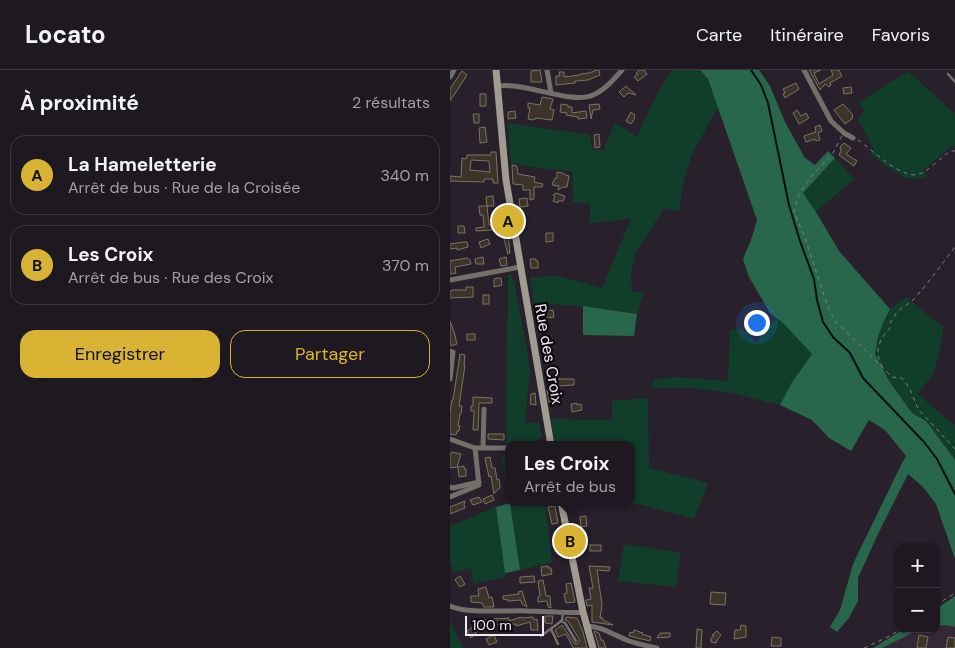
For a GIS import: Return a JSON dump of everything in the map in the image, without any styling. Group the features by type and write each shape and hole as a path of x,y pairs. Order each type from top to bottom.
{"main road":[{"name":"Rue des Croix","path":"496,70 506,180 549,441"},
{"path":"562,506 586,626 593,648"}],"street":[{"path":"450,77 454,70"},
{"path":"547,70 551,92"},
{"path":"498,86 518,86 576,98 592,96 622,70"},
{"path":"804,70 831,121 844,134 852,138"},
{"path":"450,280 520,267"},
{"path":"450,351 453,352 450,379"},
{"path":"482,447 484,409"},
{"path":"450,439 474,448 505,448"},
{"path":"474,448 479,483"},
{"path":"479,483 453,496 451,487 479,483"},
{"path":"450,606 456,609 471,610 572,614 583,612"},
{"path":"586,626 593,626 628,641 657,648"}],"lane":[{"path":"948,74 955,82"},
{"path":"541,636 561,621 563,613"},
{"path":"561,621 565,623 576,641"},
{"path":"551,629 558,644"}],"path":[{"path":"844,134 833,153 811,177 799,194 794,212 805,238 828,307 835,321 892,378 902,378 910,389 918,409 955,449"},
{"path":"852,138 902,172 914,176 922,174 950,151 955,151"},
{"path":"883,368 878,356 878,349 881,339 890,328 891,322 898,312 913,300 926,285 955,247"},
{"path":"940,602 955,593"},
{"path":"864,648 895,632"}],"shaded area":[{"path":"940,626 955,627 955,648 882,648 913,633 940,633"}],"green space":[{"path":"672,70 700,70 708,79 718,107 691,156 683,185 679,211 664,208 636,252 631,271 632,292 644,292 637,314 583,306 534,303 530,277 558,276 602,288 631,219 590,223 590,204 573,202 572,172 511,164 508,123 590,135 592,150 603,150 615,123 637,136 654,100"},
{"path":"700,70 759,70 770,86 785,122 805,158 815,165 828,151 835,158 803,193 839,251 890,309 878,337 875,354 889,381 912,413 926,421 955,460 955,559 936,504 923,487 908,474 858,578 858,601 849,618 837,632 830,627 840,610 853,564 906,456 885,430 869,420 851,451 829,438 812,420 780,405 792,382 812,354 783,323 770,313 749,277 743,259 757,220 708,79"},
{"path":"909,72 955,114 955,147 952,146 923,170 928,176 921,178 904,177 871,154 874,149 858,120 864,111 859,103 890,82"},
{"path":"835,158 854,179 816,212 803,193"},
{"path":"508,274 512,275 515,284 530,368 525,424 539,422 542,436 536,441 506,441"},
{"path":"906,297 943,327 941,346 933,374 918,394 955,426 955,460 926,421 912,413 889,381 875,354 878,337 890,309"},
{"path":"583,306 637,314 634,336 583,335"},
{"path":"776,318 812,354 792,382 780,405 733,393 692,388 651,388 654,380 674,377 728,381 730,330 742,329 756,343"},
{"path":"648,398 649,468 708,483 694,519 635,504 635,441 554,441 551,419 612,420 612,401"},
{"path":"505,455 505,476 501,456"},
{"path":"505,504 505,506 510,506 520,570 505,573 496,507"},
{"path":"511,506 545,506 552,562 520,570"},
{"path":"496,507 506,577 473,584 471,568 454,572 450,561 450,526"},
{"path":"624,544 681,553 676,587 618,581"},
{"path":"955,596 955,627 940,626 940,606"},
{"path":"450,621 463,648 450,648"},
{"path":"897,633 913,633 882,648 873,648"}],"building":[{"path":"540,70 542,82 531,82 531,71"},
{"path":"599,70 600,75 588,80 556,85 556,76 560,76 559,72 564,72 564,77"},
{"path":"639,70 644,70 647,74 638,81 634,77 638,74 636,73"},
{"path":"809,70 821,70 814,73 819,84 833,75 831,70 839,70 842,76 830,83 829,87 825,84 820,90"},
{"path":"462,71 467,75 450,101 450,89"},
{"path":"796,83 799,89 785,98 783,89"},
{"path":"626,86 636,95 628,93 624,97 619,92"},
{"path":"851,87 852,93 844,94 843,88"},
{"path":"480,94 486,94 486,106 480,106"},
{"path":"542,97 553,99 550,109 554,110 552,120 528,119 530,108 528,108 528,103 540,105"},
{"path":"561,104 572,107 572,113 586,111 587,118 578,119 578,117 560,112"},
{"path":"599,104 600,109 593,110 591,119 589,105"},
{"path":"843,104 853,115 853,118 845,124 834,110"},
{"path":"797,110 801,116 806,113 809,118 799,124 793,113"},
{"path":"515,111 516,118 508,119 508,112"},
{"path":"631,112 635,115 635,118 631,124 626,121"},
{"path":"473,114 479,114 479,123 474,123"},
{"path":"820,125 822,131 818,133 820,140 816,141 815,139 806,142 804,136 816,132 815,127"},
{"path":"485,127 487,142 480,143 479,128"},
{"path":"599,134 600,147 595,148 594,135"},
{"path":"844,143 851,148 846,154 857,161 854,166 839,155 840,147"},
{"path":"491,152 496,152 498,183 493,183 493,179 484,179 484,182 450,181 450,176 461,177 462,158 466,159 467,155 491,155","holes":["471,160 489,161 490,172 470,170"]},
{"path":"512,165 517,166 518,174 535,177 534,182 543,184 542,187 534,187 534,199 530,200 530,190 523,190 523,185 513,184"},
{"path":"557,172 569,176 567,187 558,190 559,186 552,185 555,178 557,178"},
{"path":"556,193 565,196 563,201 558,201 558,203 553,201 555,197 553,195"},
{"path":"493,196 494,206 487,206 486,197"},
{"path":"527,198 528,206 520,207 519,199"},
{"path":"479,206 487,206 489,225 492,225 492,230 476,231 476,228 484,227 483,215 480,215"},
{"path":"458,226 464,226 465,233 458,233"},
{"path":"508,233 510,253 508,254 501,235"},
{"path":"546,233 553,233 553,241 546,242"},
{"path":"488,239 490,244 481,248 479,242"},
{"path":"467,242 468,247 457,250 457,248 450,249 450,244"},
{"path":"483,257 484,264 476,264 475,259"},
{"path":"506,257 507,265 501,266 499,259"},
{"path":"467,258 471,264 455,267 456,273 450,274 450,261"},
{"path":"530,259 538,261 538,268 531,268"},
{"path":"501,278 502,285 494,287 494,279"},
{"path":"466,287 473,287 473,297 450,298 452,290 466,290"},
{"path":"483,295 489,295 489,304 483,304"},
{"path":"553,310 554,317 546,318 545,311"},
{"path":"450,321 457,344 451,346 450,342"},
{"path":"467,334 475,334 475,340 467,340"},
{"path":"460,354 465,355 465,365 459,406 462,406 458,426 460,426 456,435 450,434 450,412"},
{"path":"556,379 574,379 574,385 557,386"},
{"path":"547,390 554,390 555,401 549,402"},
{"path":"535,393 536,405 530,404 531,394"},
{"path":"473,397 492,398 492,403 479,403 478,430 473,430 474,411 471,411 471,406 473,406"},
{"path":"577,403 577,405 581,404 582,410 572,412 571,404"},
{"path":"488,434 504,434 504,440 488,439"},
{"path":"452,452 461,454 457,467 450,468 450,454"},
{"path":"490,457 492,468 495,468 500,485 500,488 494,494 485,458"},
{"path":"464,466 466,476 459,477 458,467"},
{"path":"492,495 494,500 485,504 483,499"},
{"path":"479,497 482,502 473,505 470,500"},
{"path":"465,501 465,508 450,514 450,507"},
{"path":"555,506 558,523 552,524 548,507"},
{"path":"586,516 587,526 581,527 580,517"},
{"path":"590,545 601,545 601,551 590,551"},
{"path":"548,566 548,568 551,568 552,574 542,576 541,567"},
{"path":"589,566 610,567 609,571 597,570 602,605 600,618 613,625 592,622 592,605 587,606 586,600 591,599 589,588 593,588"},
{"path":"460,576 465,584 460,587 455,580"},
{"path":"534,576 535,582 520,583 520,577"},
{"path":"543,580 546,596 550,596 551,608 548,607 547,601 538,602 538,597 540,596 538,581"},
{"path":"571,583 575,602 566,603 564,594 567,593 566,584"},
{"path":"486,587 489,598 492,597 494,607 484,607 482,603 471,602 471,596 479,596 478,589"},
{"path":"522,591 527,607 522,604 521,600 508,601 503,599 503,596 519,594 518,592"},
{"path":"711,592 726,593 725,605 710,604"},
{"path":"545,616 553,616 552,624 545,623"},
{"path":"521,617 537,619 538,630 531,630 530,622 516,626 516,624 493,625 493,619 509,618 509,621"},
{"path":"566,617 577,618 587,648 573,648 566,634 558,637 555,630 562,625 574,643 577,644 579,642 568,621 565,620"},
{"path":"485,619 488,624 471,638 467,631"},
{"path":"741,625 746,626 746,637 734,639 735,630 740,630"},
{"path":"697,629 702,630 701,648 696,648"},
{"path":"634,630 651,637 650,641 629,636 630,632 633,633"},
{"path":"594,631 599,633 606,648 599,648"},
{"path":"717,631 721,635 716,643 711,642 711,638 714,636 712,635"},
{"path":"660,633 670,633 670,637 657,638"},
{"path":"494,635 497,642 489,645 486,639"},
{"path":"919,635 928,637 926,648 917,648"},
{"path":"772,637 781,638 781,646 771,646"},
{"path":"948,637 955,638 955,648 946,648"}],"waterway":[{"path":"751,70 761,85 768,103 789,205 814,279 823,322 833,337 850,353 863,378 924,442 937,459 955,494"}],"place":[{"name":"La Hameletterie","path":"508,221"},
{"name":"Les Croix","path":"570,541"}]}
